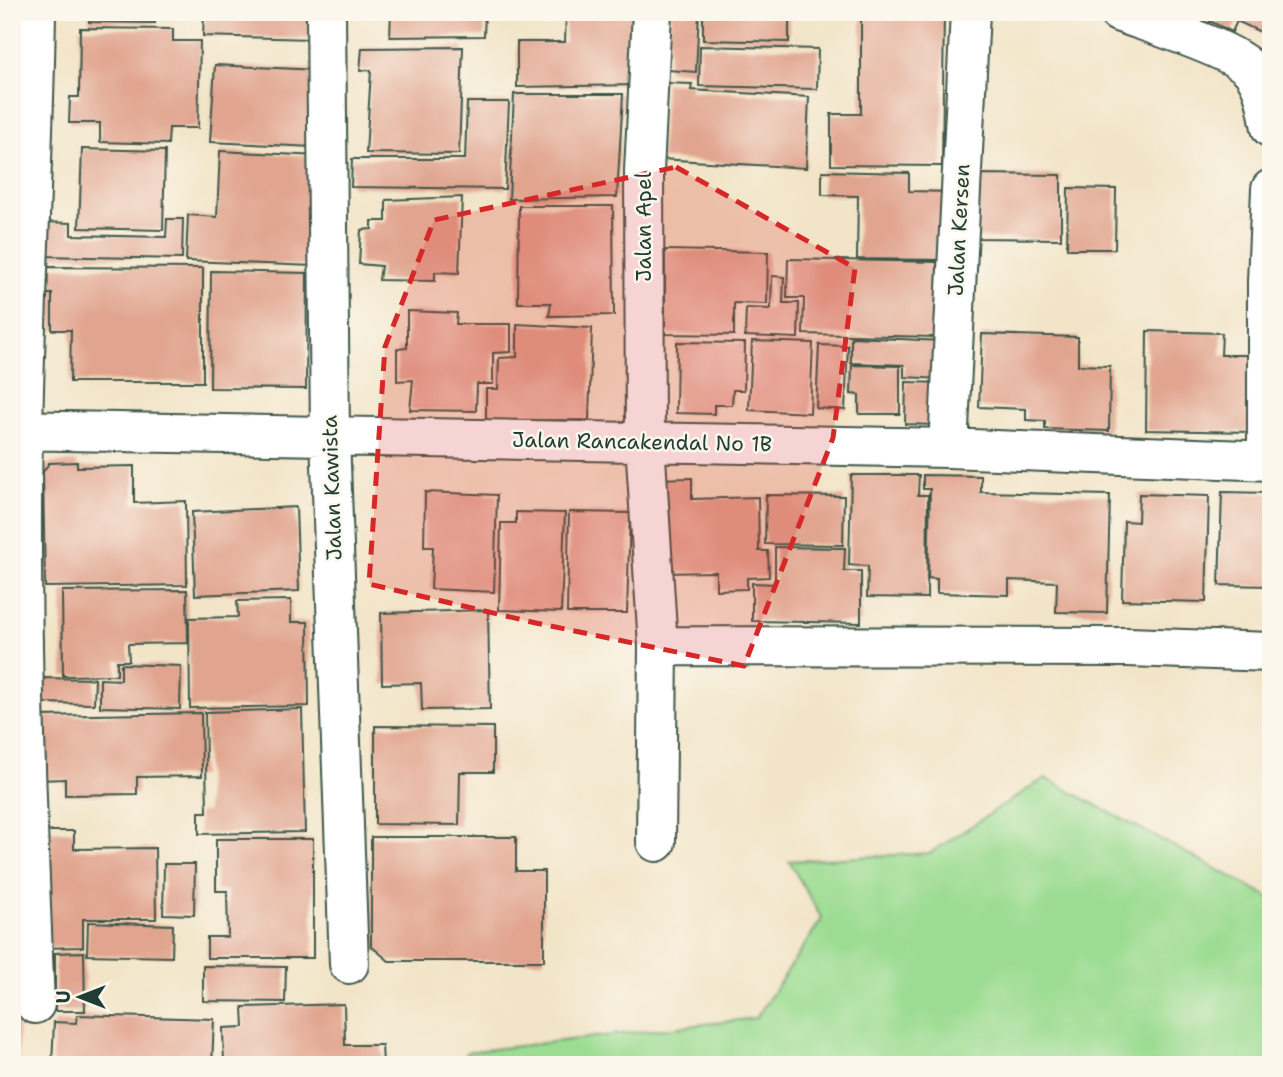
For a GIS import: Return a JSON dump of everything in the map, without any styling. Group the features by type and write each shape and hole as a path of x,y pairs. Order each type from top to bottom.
{"street":[{"path":"35,1004 25,758 18,430 34,140 36,12"},
{"name":"Jalan Kawista","path":"326,12 330,436 349,964"},
{"name":"Jalan Apel","path":"652,12 644,171 645,442 658,646 656,842"},
{"name":"Jalan Kersen","path":"948,447 970,12"},
{"path":"1118,12 1207,44 1251,70 1264,94 1271,128"},
{"path":"1269,461 1267,282 1271,189"},
{"name":"Jalan Rancakendal No 1B","path":"18,430 948,447 1269,461"},
{"path":"658,646 1128,647 1271,652"}],"highlighted area":[{"path":"676,167 855,268 833,438 744,666 536,623 369,584 385,347 434,220"}],"green space":[{"path":"1045,778 1271,898 1271,1065 459,1065 467,1052 756,1018 822,919 789,861 930,853"}],"building":[{"path":"89,12 155,12 155,23 89,22"},
{"path":"204,12 313,12 313,39 203,36"},
{"path":"391,12 485,12 484,36 390,37"},
{"path":"566,12 640,12 636,85 517,87 517,42 565,42"},
{"path":"671,12 699,12 696,72 668,70"},
{"path":"703,12 789,12 789,42 703,40"},
{"path":"861,12 944,12 942,166 831,165 831,114 861,114"},
{"path":"1165,12 1271,12 1271,37 1237,21 1232,32 1210,21 1205,31"},
{"path":"80,28 173,29 173,41 200,41 198,128 169,128 168,144 100,142 100,123 69,123 70,97 79,97"},
{"path":"700,46 818,49 817,89 699,86"},
{"path":"463,47 459,154 366,153 371,70 360,71 362,48"},
{"path":"215,65 317,70 313,147 210,142"},
{"path":"665,83 692,84 691,90 809,97 806,168 661,159"},
{"path":"514,94 623,94 617,197 509,199"},
{"path":"467,102 509,102 505,189 351,187 352,159 465,159"},
{"path":"82,149 165,151 163,230 79,228"},
{"path":"220,151 318,156 313,266 186,261 188,215 217,217"},
{"path":"822,171 909,173 909,191 952,192 951,260 857,259 858,196 822,195"},
{"path":"971,174 1061,175 1061,239 971,238"},
{"path":"1068,188 1116,189 1115,249 1067,249"},
{"path":"462,197 459,273 435,272 435,281 379,280 381,266 359,264 361,230 372,229 372,221 386,221 386,200"},
{"path":"519,206 613,206 614,315 549,316 551,303 518,303"},
{"path":"167,219 183,219 182,259 42,256 43,222 71,223 71,235 166,237"},
{"path":"665,250 768,252 767,304 734,303 734,335 665,334"},
{"path":"788,259 937,262 936,337 803,334 804,298 787,298"},
{"path":"45,267 203,268 203,382 70,382 71,330 52,330 52,294 45,294"},
{"path":"211,271 307,273 306,389 210,388"},
{"path":"772,276 784,277 783,303 799,303 798,338 745,336 746,308 771,309"},
{"path":"407,311 457,313 456,324 511,324 511,352 493,353 493,384 477,384 476,411 410,410 413,380 397,381 397,349 407,348"},
{"path":"517,324 592,328 589,420 486,421 486,389 498,389 499,358 517,357"},
{"path":"1147,331 1222,333 1221,355 1252,355 1250,432 1146,430"},
{"path":"982,334 1078,337 1078,365 1110,366 1109,431 1045,429 1045,421 1026,420 1026,409 979,407"},
{"path":"851,337 944,341 943,379 904,377 904,365 851,363"},
{"path":"752,341 813,343 810,413 749,410"},
{"path":"677,342 745,343 744,390 733,390 732,405 714,405 714,414 676,413"},
{"path":"819,345 848,346 845,410 816,408"},
{"path":"852,365 900,366 900,414 859,414 859,395 851,394"},
{"path":"906,382 942,383 940,425 905,424"},
{"path":"77,462 77,467 134,466 134,503 186,501 187,585 45,587 43,472 49,463"},
{"path":"851,475 919,475 918,495 928,495 927,598 867,597 868,566 849,565"},
{"path":"923,475 981,476 981,492 1110,495 1107,613 1056,612 1057,582 1009,580 1009,595 937,593 937,579 928,578 930,489 923,489"},
{"path":"692,478 692,499 758,497 759,551 768,551 769,577 747,578 747,589 716,590 716,572 664,573 654,479"},
{"path":"425,492 497,495 494,592 431,589 433,547 424,547"},
{"path":"1222,492 1271,493 1271,586 1219,585"},
{"path":"1139,494 1209,496 1206,602 1122,600 1124,521 1138,522"},
{"path":"766,495 844,496 843,545 765,544"},
{"path":"296,507 299,591 195,595 192,512"},
{"path":"516,512 565,513 561,612 499,610 501,523 516,523"},
{"path":"569,512 630,513 627,613 567,613"},
{"path":"775,547 845,548 844,571 861,571 861,623 752,621 752,583 775,584"},
{"path":"187,590 188,643 128,644 129,661 117,661 117,675 63,676 62,591"},
{"path":"291,600 291,622 308,622 309,706 190,708 189,618 238,617 237,601"},
{"path":"488,610 490,709 422,710 421,683 382,684 381,613"},
{"path":"121,664 181,666 180,709 100,707 100,679 121,680"},
{"path":"39,678 95,679 94,704 39,703"},
{"path":"302,709 305,832 199,834 199,812 207,812 205,712"},
{"path":"201,713 202,776 137,777 137,794 65,795 65,779 40,780 39,716"},
{"path":"375,726 493,727 493,772 460,772 459,825 375,824"},
{"path":"41,831 74,831 74,849 155,848 156,919 83,919 83,947 42,948"},
{"path":"371,837 516,837 516,871 544,871 544,961 389,961 371,946"},
{"path":"216,839 313,839 313,958 207,958 207,937 228,937 227,891 216,891"},
{"path":"164,864 195,864 194,915 163,914"},
{"path":"88,922 173,925 172,957 87,955"},
{"path":"84,952 85,1011 55,1011 55,953"},
{"path":"203,966 286,967 285,1002 203,1001"},
{"path":"12,967 19,967 18,1065 12,1065"},
{"path":"344,1004 345,1045 382,1045 383,1065 224,1065 223,1028 244,1027 243,1007"},
{"path":"77,1015 214,1019 212,1065 52,1065 54,1022 76,1023"}]}
